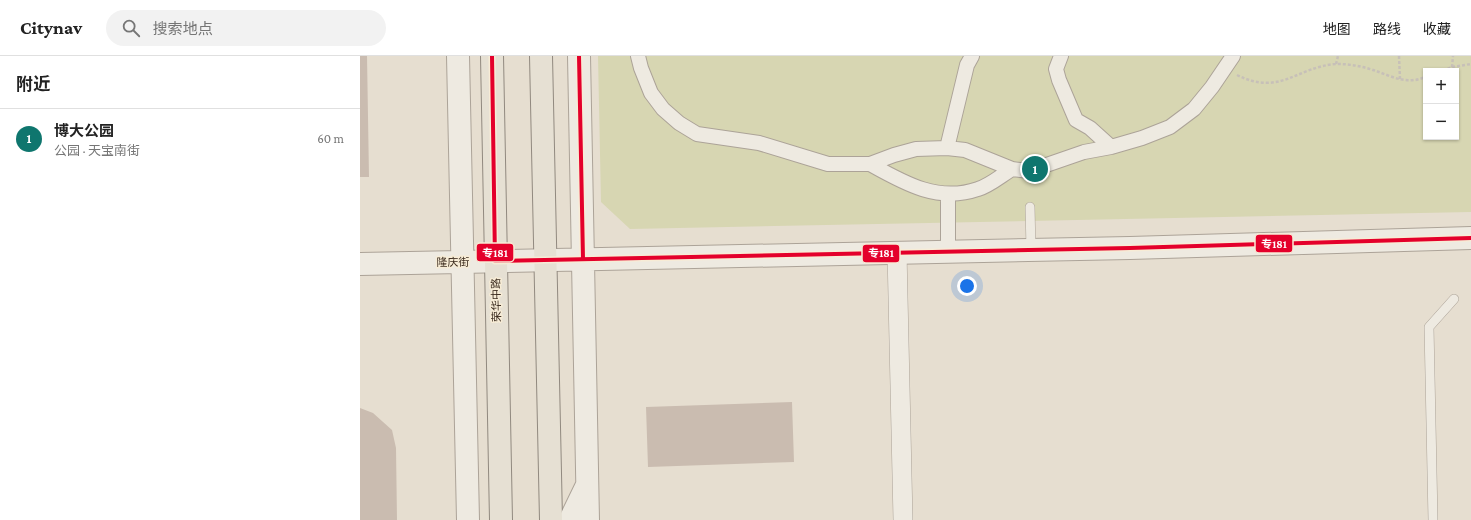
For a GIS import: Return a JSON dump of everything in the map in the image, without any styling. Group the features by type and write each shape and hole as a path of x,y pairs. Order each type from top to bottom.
{"main road":[{"name":"荣华中路","path":"492,56 501,520"},
{"path":"541,56 551,520"}],"street":[{"path":"458,56 468,520"},
{"path":"580,56 588,520"},
{"path":"638,56 651,93 663,109 679,124 697,134 759,142 828,164 870,164 916,149 947,148 965,150 1029,175 1084,152 1111,148 1170,127 1194,109 1212,87 1233,56"},
{"path":"947,148 967,65 972,56"},
{"path":"1061,56 1056,69 1059,80 1076,120 1090,128 1111,148"},
{"path":"870,164 906,184 927,191 948,194 978,189 1012,169"},
{"path":"948,194 948,251"},
{"name":"隆庆街","path":"360,264 1130,248 1471,238"},
{"path":"897,252 903,520"},
{"path":"570,520 588,484"}],"lane":[{"path":"1030,207 1032,249"},
{"path":"1433,520 1429,327 1454,299"}],"path":[{"path":"1336,64 1338,56"},
{"path":"1399,56 1400,79"},
{"path":"1454,56 1452,67 1471,64"},
{"path":"1224,69 1247,80 1267,84 1279,82 1318,67 1336,64 1355,65 1400,79 1414,80 1423,78"}],"green space":[{"path":"598,56 1471,56 1471,212 630,229 601,202"}],"building":[{"path":"360,56 367,56 369,177 360,177"},
{"path":"792,402 794,462 648,467 646,407"},
{"path":"360,408 373,413 392,430 396,448 397,520 360,520"}],"transit line":[{"name":"专181","path":"492,56 495,261 1130,248 1471,238"},
{"name":"专181","path":"579,56 583,259"}],"place":[{"name":"博大公园","path":"1035,169"}]}
